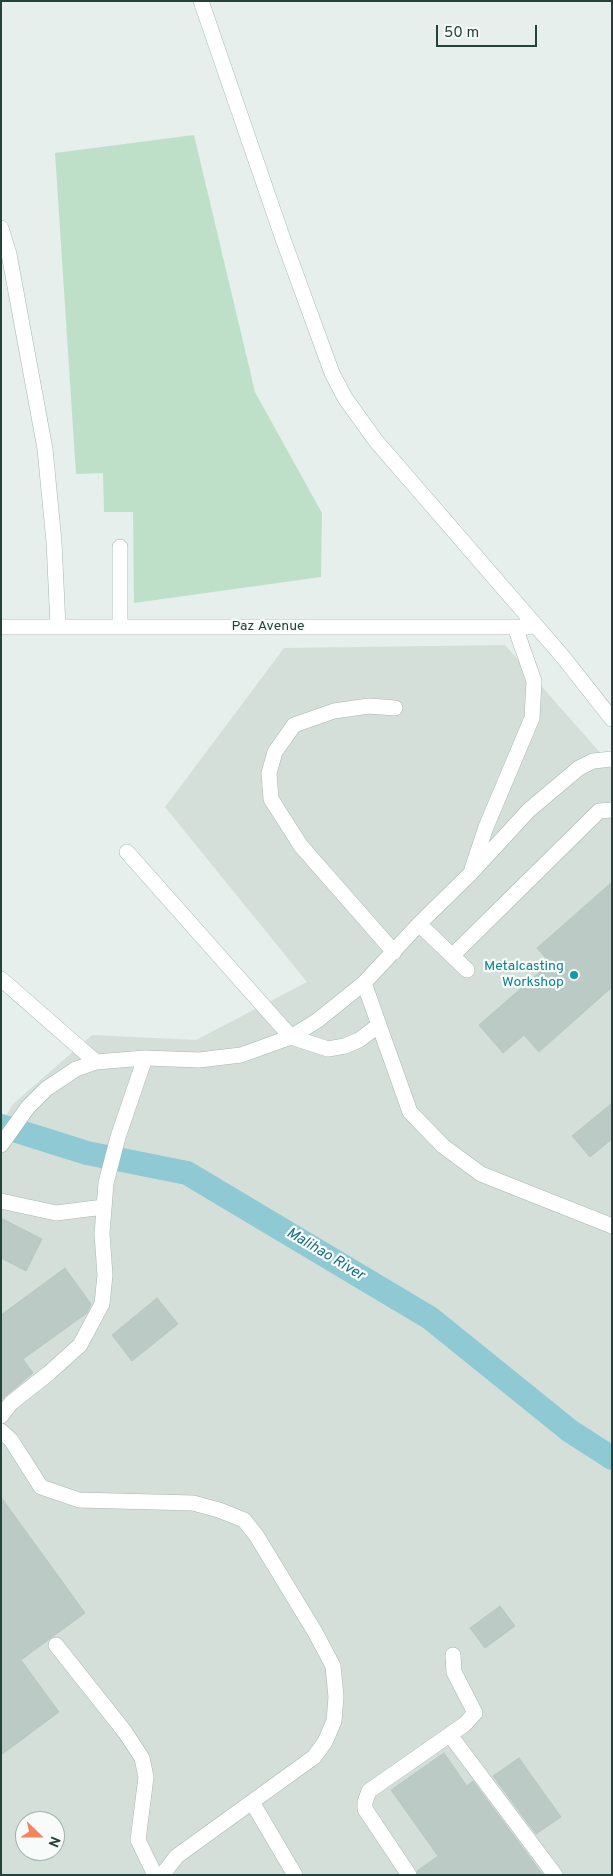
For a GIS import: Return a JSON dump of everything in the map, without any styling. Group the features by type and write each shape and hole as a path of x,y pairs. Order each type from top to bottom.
{"street":[{"path":"201,1 332,373 345,398 376,441 563,657 612,719"},
{"path":"1,228 9,254 45,449 54,542 58,626"},
{"path":"120,547 120,627"},
{"name":"Paz Avenue","path":"2,627 536,627"},
{"path":"471,873 486,827 532,718 534,681 515,627"},
{"path":"394,952 301,846 271,799 269,773 275,752 294,725 334,711 368,706 395,708"},
{"path":"1,1145 28,1107 60,1079 76,1069 96,1062 145,1058 198,1060 241,1055 291,1037 318,1020 364,983 419,924 471,873 528,810 593,761 612,758"},
{"path":"452,956 599,812 612,810"},
{"path":"127,852 291,1037 328,1049 345,1046 359,1040 379,1025"},
{"path":"419,924 467,970"},
{"path":"1,979 96,1062"},
{"path":"364,983 410,1112 443,1146 481,1174 612,1226"},
{"path":"1,1416 11,1403 80,1345 96,1317 104,1297 105,1287 102,1234 106,1183 118,1137 145,1058"},
{"path":"1,1201 56,1213 104,1207"},
{"path":"1,1431 10,1440 41,1487 79,1500 194,1503 244,1520 256,1535 315,1632 333,1666 336,1697 334,1721 325,1742 314,1757 178,1856 162,1875"},
{"path":"56,1645 125,1732 142,1758 146,1777 138,1840 154,1875"},
{"path":"409,1875 365,1809 365,1802 369,1791 450,1735 475,1713 454,1672 453,1655"},
{"path":"450,1735 555,1875"},
{"path":"252,1802 295,1875"}],"shaded area":[{"path":"505,645 612,766 612,1875 1,1875 1,1124 13,1104 92,1035 196,1040 307,982 165,807 284,648"}],"green space":[{"path":"194,135 255,392 322,513 321,577 134,603 133,512 104,512 103,473 76,474 55,153"}],"building":[{"name":"Metalcasting Workshop","path":"612,882 612,987 539,1052 524,1035 503,1053 479,1025 550,963 537,948"},
{"path":"612,1103 612,1139 590,1157 572,1136"},
{"path":"1,1218 42,1239 26,1271 1,1258"},
{"path":"65,1268 91,1304 87,1313 23,1359 33,1373 1,1400 1,1315"},
{"path":"157,1298 178,1324 132,1361 112,1335"},
{"path":"1,1497 85,1613 21,1660 59,1712 1,1755"},
{"path":"500,1606 515,1626 485,1648 470,1628"},
{"path":"444,1753 467,1786 473,1781 543,1875 418,1875 417,1871 438,1856 391,1790"},
{"path":"519,1758 561,1817 536,1834 493,1776"}],"waterway":[{"name":"Malihao River","path":"1,1126 87,1153 187,1173 430,1318 570,1431 612,1458"}],"place":[{"name":"Metalcasting Workshop","path":"574,975"}]}
